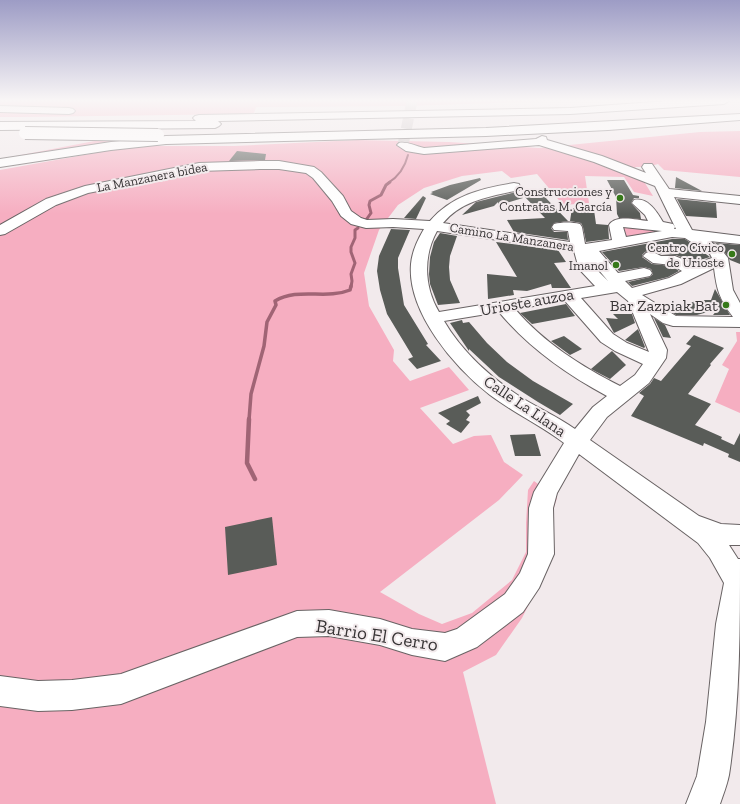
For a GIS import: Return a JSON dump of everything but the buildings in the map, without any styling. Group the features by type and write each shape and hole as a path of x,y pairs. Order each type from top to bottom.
{"highway":[{"path":"12,139 17,139"},
{"path":"0,151 86,139"},
{"path":"0,163 78,150 142,142 224,139"}],"street":[{"path":"403,145 410,150 424,151 541,140 598,159 655,181 662,188 706,196 740,200"},
{"name":"La Manzanera bidea","path":"0,231 51,202 85,190 199,167 240,165 279,165 310,170 317,175 338,199 346,213 356,221 371,224 398,223 434,226"},
{"path":"648,167 662,188 681,229 718,256 725,290 729,300 740,314"},
{"name":"Calle La Llana","path":"514,187 487,192 458,204 448,211 434,226 421,249 418,266 419,284 424,299 434,318 462,358 493,387 514,402 562,430 576,442 688,520 734,557"},
{"path":"706,196 708,200 712,202 740,209"},
{"path":"639,202 657,223"},
{"path":"624,243 618,238 616,225 622,223 657,223 736,240"},
{"name":"Camino La Manzanera","path":"434,226 582,248 624,243 681,229"},
{"path":"559,227 575,227 587,269 644,302 666,318 673,321 740,322"},
{"path":"620,289 675,280 718,256 736,240"},
{"path":"651,256 658,260 675,261 693,270"},
{"path":"620,289 644,273"},
{"path":"576,442 600,412 642,379 655,362 658,354 658,350 639,310 620,289"},
{"name":"Urioste auzoa","path":"434,318 569,295 620,289"},
{"path":"569,295 607,338 621,347 655,362"},
{"path":"503,306 528,335 552,354 587,377 622,395"},
{"name":"Barrio El Cerro","path":"0,691 38,696 72,695 121,689 297,624 336,624 380,632 412,642 445,647 467,638 514,603 530,580 541,554 541,508 546,492 576,442"},
{"path":"703,804 713,776 735,618 734,557"}],"shaded area":[{"path":"105,139 177,139 0,159"},
{"path":"634,139 740,139 740,177 664,170 658,164 648,167 635,167 653,196 634,192 624,177 585,176 589,203 563,205 537,174 511,178 502,171 462,176 424,188 398,205 379,230 364,273 369,306 394,350 393,361 410,381 449,367 469,390 420,408 453,444 474,436 491,435 504,462 523,475 499,500 380,592 419,614 442,624 472,613 512,580 526,552 528,490 534,481 557,498 548,526 544,574 522,618 496,655 463,672 496,804 0,804 0,170 106,151 145,146 234,146 357,140 449,142 539,148"},
{"path":"621,227 658,228 659,231 627,237 623,235"},
{"path":"736,332 740,332 740,413 715,402 729,369 722,365 737,341"}],"waterway":[{"path":"388,183 401,171 408,155"},
{"path":"366,220 371,213 369,205 370,201 381,195 386,185 390,182"},
{"path":"351,287 351,274 355,263 351,252 351,247 355,238 355,230 358,228"},
{"path":"249,420 251,394 264,346 267,322 276,305 275,301 293,295 341,293 350,290 351,286"},
{"path":"249,419 247,463 255,479"}],"tunnel":[{"path":"403,145 404,139"}],"place":[{"name":"Construcciones y Contratas M. García","path":"620,198"},
{"name":"Centro Cívico de Urioste","path":"732,254"},
{"name":"Imanol","path":"616,265"},
{"name":"Bar Zazpiak Bat","path":"726,305"}]}
